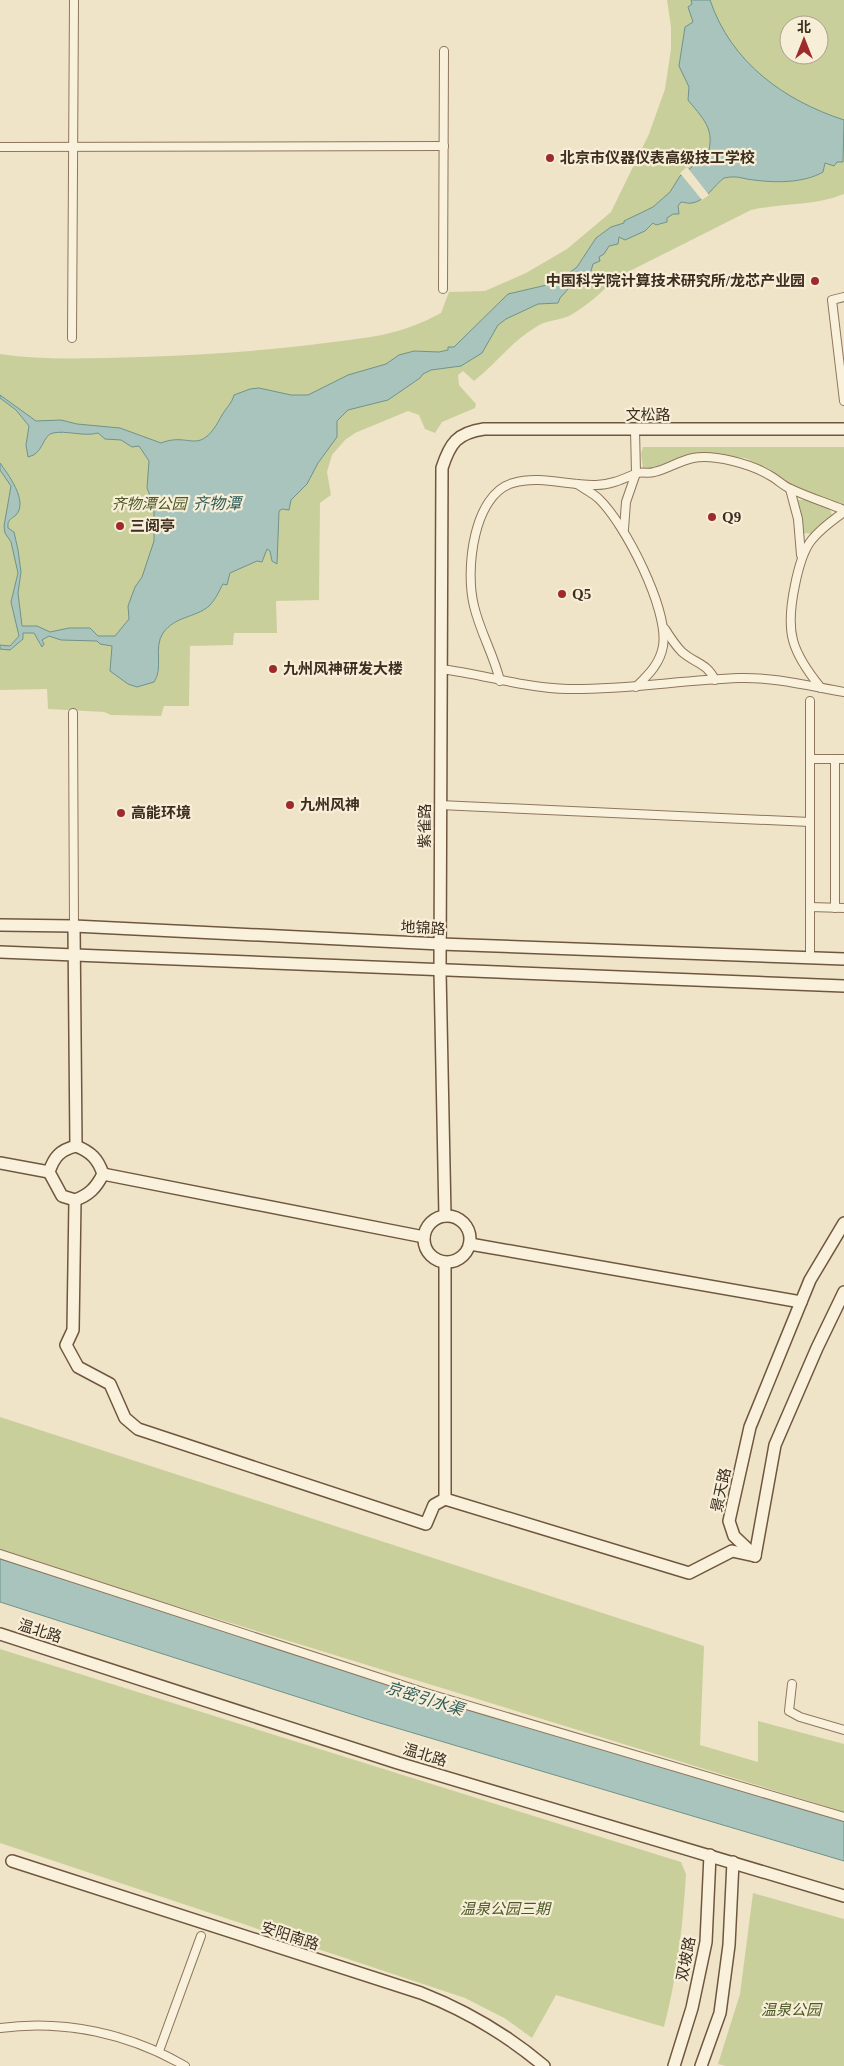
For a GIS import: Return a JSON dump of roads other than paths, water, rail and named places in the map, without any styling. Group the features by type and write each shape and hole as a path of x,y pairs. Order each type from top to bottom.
{"street":[{"path":"72,338 74,0"},
{"path":"443,289 444,51"},
{"path":"0,147 444,146"},
{"path":"844,297 832,300 844,400"},
{"name":"文松路","path":"455,440 468,431 484,429 844,429"},
{"path":"624,530 626,502 636,473 635,430"},
{"name":"紫雀路","path":"445,1216 440,971 442,468 447,452 455,440"},
{"path":"500,680 481,633 473,603 471,564 474,546 486,505 492,495 512,483 558,480 576,484 603,484 630,477 636,473 653,473 694,458 708,458 744,464 768,474 790,488 844,511 815,535 801,556"},
{"path":"576,484 598,498 624,530 640,563 662,622 671,640 682,652 710,669 715,680"},
{"path":"790,488 798,519 801,556 789,615 790,629 797,652 807,670 821,688"},
{"path":"636,687 652,671 663,648 664,633 662,622"},
{"path":"440,668 532,687 566,689 636,687 740,678 776,680 844,692"},
{"path":"810,701 810,958"},
{"path":"73,713 76,1146"},
{"path":"810,759 844,759"},
{"path":"835,759 835,908"},
{"path":"440,805 810,822"},
{"path":"810,907 844,908"},
{"name":"地锦路","path":"0,925 74,926 440,944 844,959"},
{"path":"0,952 844,986"},
{"path":"76,1146 88,1150 99,1162 103,1174 98,1184 88,1195 75,1200 62,1196 49,1172 54,1158 64,1150 76,1146"},
{"path":"0,1163 49,1172"},
{"path":"103,1174 424,1237"},
{"path":"75,1200 73,1330 66,1345 78,1367 110,1384 125,1418 138,1429 426,1524 434,1506 445,1499 689,1573 732,1551 755,1556 776,1445 817,1348 844,1292"},
{"path":"445,1216 459,1219 465,1223 469,1230 470,1244 468,1250 458,1260 445,1262 431,1257 427,1251 424,1237 431,1222 445,1216"},
{"name":"景天路","path":"755,1556 734,1536 729,1521 750,1427 810,1280 844,1223"},
{"path":"470,1244 801,1302"},
{"path":"445,1262 445,1499"},
{"path":"0,1554 426,1693 844,1817"},
{"name":"温北路","path":"0,1634 398,1763 844,1896"},
{"path":"792,1684 789,1712 844,1730"},
{"name":"双坡路","path":"674,2066 692,2008 706,1942 710,1855"},
{"name":"安阳南路","path":"12,1862 430,1997 458,2008 487,2024 515,2042 544,2066"},
{"path":"701,2066 720,2013 729,1945 733,1862"},
{"path":"159,2051 201,1936"},
{"path":"0,2028 69,2027 111,2034 159,2051 185,2066"}],"water":[{"name":"齐物潭","path":"691,0 710,0 719,22 731,42 762,76 800,102 844,120 843,162 837,162 834,166 825,163 823,172 799,180 771,182 737,177 724,178 697,202 681,202 678,206 679,214 673,214 667,218 667,222 656,225 653,223 645,231 625,240 619,237 618,244 609,246 604,254 599,257 600,261 593,264 591,271 574,289 569,288 558,303 538,304 506,319 498,325 482,353 461,366 431,370 388,400 348,410 337,421 337,437 318,463 307,484 291,500 289,510 282,509 279,511 277,564 272,561 270,551 267,549 262,562 257,561 230,573 227,585 223,584 209,606 168,627 160,639 158,671 154,682 137,687 128,684 110,671 112,646 100,644 97,641 61,640 49,636 42,640 44,644 42,647 34,633 23,633 23,639 10,650 0,649 0,645 10,646 19,636 11,602 18,573 11,542 5,533 4,526 11,486 0,470 0,463 15,488 20,502 16,515 8,523 8,528 14,532 18,550 21,572 18,593 22,626 37,626 50,632 69,628 90,628 98,636 115,636 129,619 128,606 135,587 142,577 154,541 154,506 147,488 149,461 139,446 132,447 121,440 105,439 98,433 58,432 49,434 40,449 28,457 26,445 29,426 16,410 0,398 0,395 36,421 61,420 77,424 120,428 161,443 171,440 194,441 201,440 214,428 234,395 250,389 259,388 291,395 308,395 348,375 386,364 399,355 414,351 439,352 448,350 448,347 454,347 508,294 551,284 561,279 577,267 596,238 611,227 624,223 624,221 653,207 670,192 680,176 697,163 706,161 710,135 705,121 688,100 689,87 679,66 685,27 693,22 688,7 692,4"},
{"name":"京密引水渠","path":"0,1559 428,1696 844,1820 844,1861 373,1721 0,1602"}],"place":[{"name":"北京市仪器仪表高级技工学校","path":"550,158"},
{"name":"中国科学院计算技术研究所/龙芯产业园","path":"815,281"},
{"name":"Q9","path":"712,517"},
{"name":"三阅亭","path":"120,526"},
{"name":"Q5","path":"562,594"},
{"name":"九州风神研发大楼","path":"273,669"},
{"name":"九州风神","path":"290,805"},
{"name":"高能环境","path":"121,813"}],"park label":[{"name":"齐物潭公园","path":"149,504"},
{"name":"温泉公园三期","path":"505,1909"},
{"name":"温泉公园","path":"791,2010"}]}
